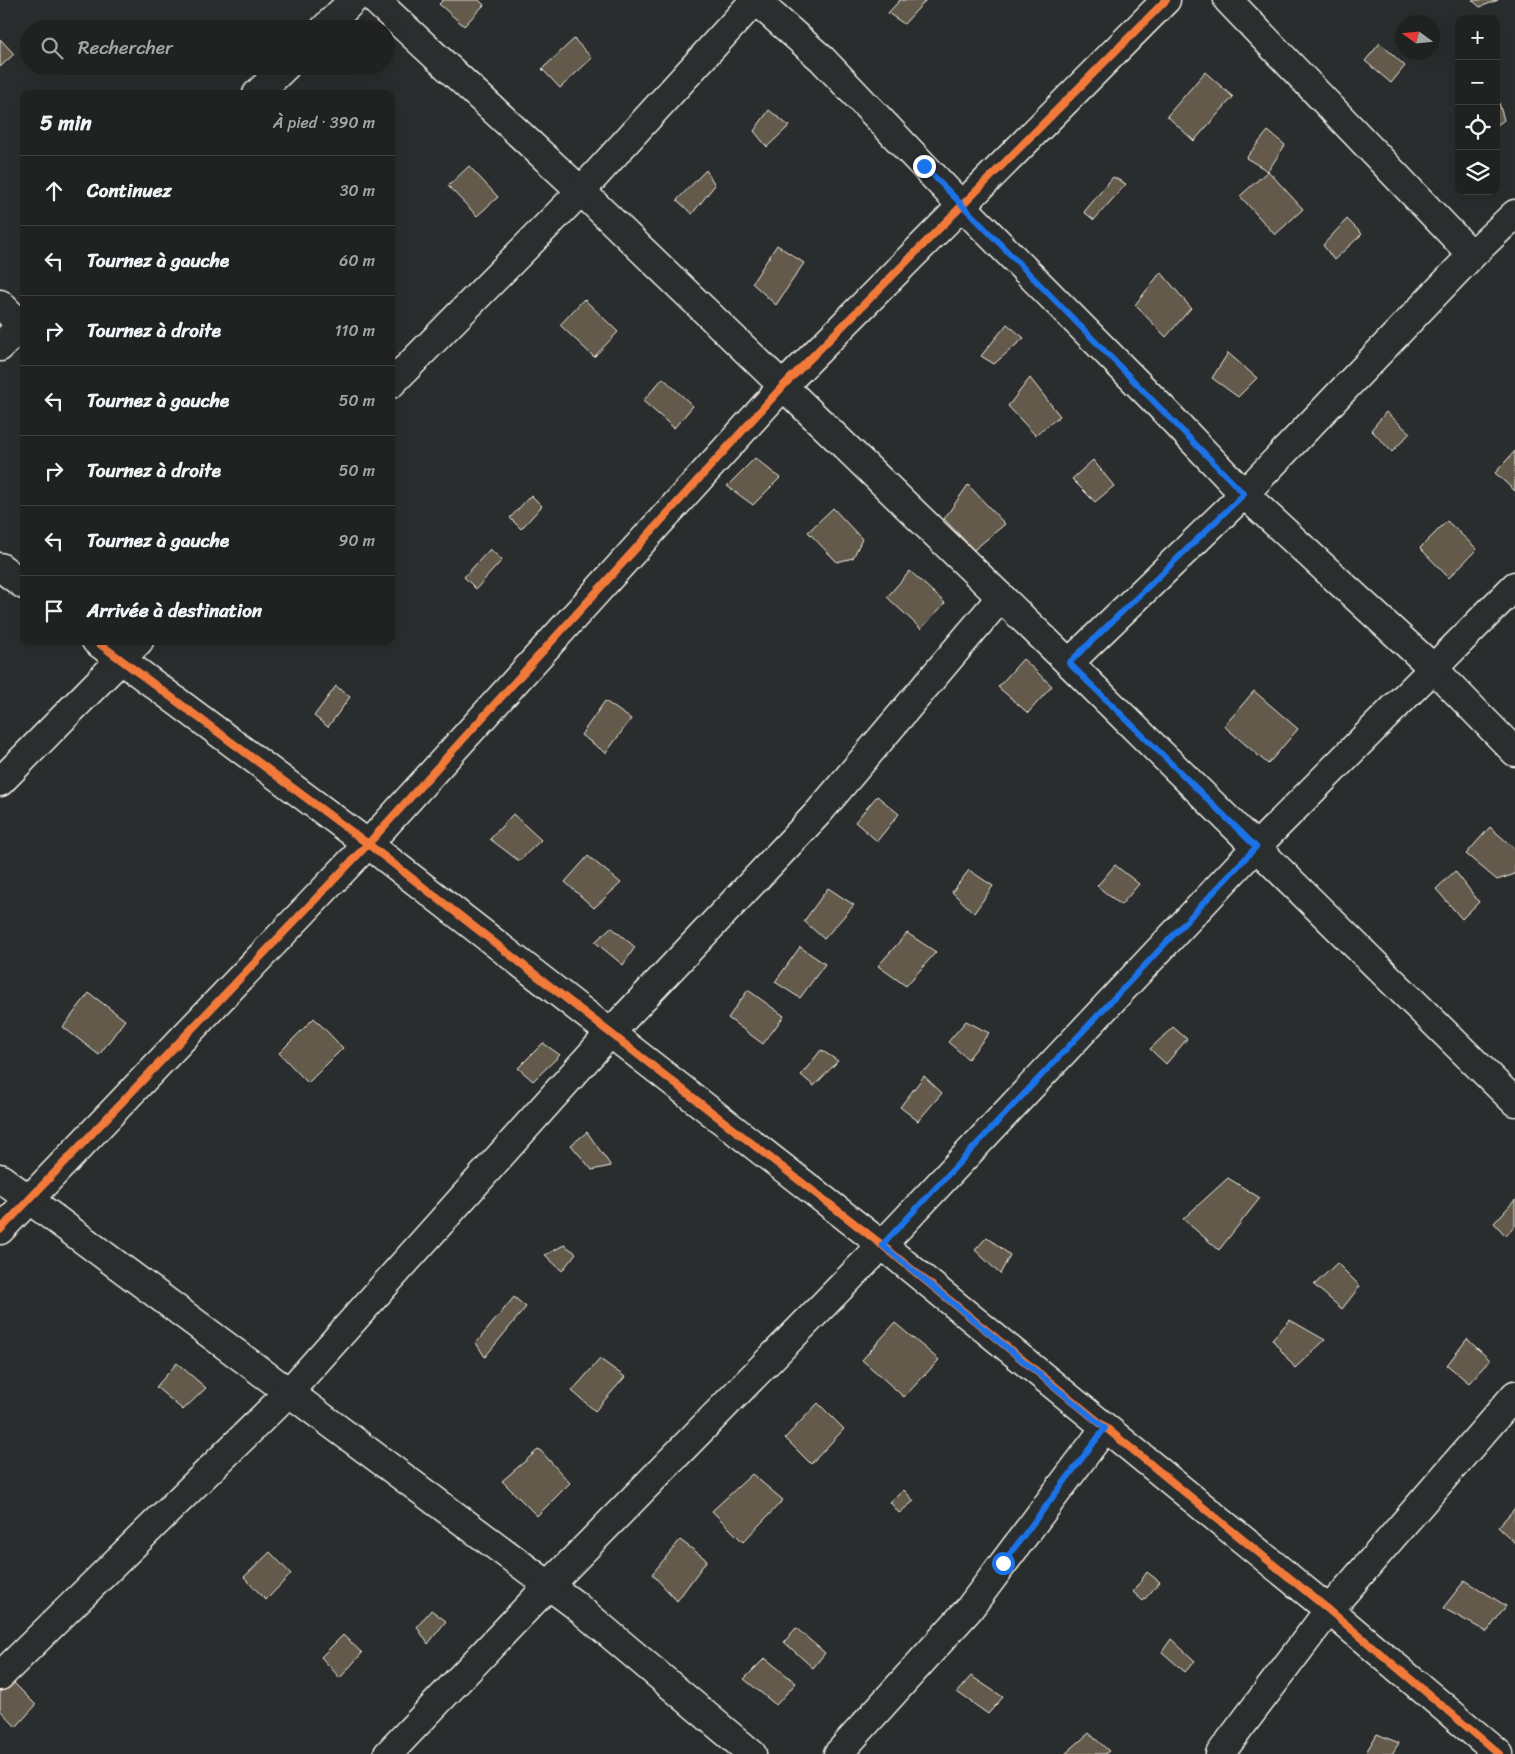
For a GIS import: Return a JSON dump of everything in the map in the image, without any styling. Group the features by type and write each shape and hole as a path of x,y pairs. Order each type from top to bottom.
{"street":[{"path":"333,20 353,0"},
{"path":"375,0 581,192 783,386 1069,663 1515,1102"},
{"path":"395,380 581,192 755,0 822,59 962,206 1244,494 1433,668 1515,752"},
{"path":"0,1230 368,844 783,386 1166,0"},
{"path":"1228,0 1472,255"},
{"path":"262,90 277,75"},
{"path":"1069,663 1244,494 1472,255 1515,214"},
{"path":"0,304 20,322"},
{"path":"0,347 20,326"},
{"path":"0,567 20,582"},
{"path":"388,1754 548,1586 882,1245 1256,847 1515,586"},
{"path":"0,1676 288,1392 611,1032 819,812 1001,597"},
{"path":"110,645 130,651 368,844 882,1245 1329,1610 1499,1754"},
{"path":"0,782 130,651"},
{"path":"0,1178 574,1604 752,1754"},
{"path":"1220,1754 1329,1610 1515,1395"},
{"path":"838,1754 969,1608 1105,1428"}],"building":[{"path":"443,0 479,0 484,5 464,26 439,4"},
{"path":"900,0 926,0 904,24 888,13"},
{"path":"1472,0 1498,0 1480,7"},
{"path":"0,39 14,54 0,67"},
{"path":"574,39 592,58 560,88 542,69"},
{"path":"1380,43 1395,57 1395,60 1398,60 1405,66 1391,83 1365,61"},
{"path":"1205,72 1233,97 1194,141 1167,116"},
{"path":"1500,106 1504,120 1500,123"},
{"path":"769,110 789,126 767,147 754,131"},
{"path":"1268,131 1285,145 1268,171 1246,158"},
{"path":"469,166 498,197 477,216 448,186"},
{"path":"706,170 715,185 692,214 677,200"},
{"path":"1268,171 1303,209 1275,235 1240,196"},
{"path":"1113,177 1126,184 1094,220 1084,212"},
{"path":"1347,219 1362,234 1334,260 1323,245"},
{"path":"777,245 804,263 776,305 752,283"},
{"path":"1161,272 1191,308 1166,337 1135,305"},
{"path":"584,299 618,332 594,357 560,325"},
{"path":"1007,324 1024,338 994,364 981,356"},
{"path":"1228,353 1257,378 1238,397 1212,378"},
{"path":"663,378 693,406 674,428 643,401"},
{"path":"1030,378 1060,416 1035,435 1008,406"},
{"path":"1386,412 1410,433 1392,452 1371,430"},
{"path":"1515,451 1515,491 1495,473"},
{"path":"755,458 780,478 753,505 727,486"},
{"path":"1093,460 1114,486 1095,502 1072,479"},
{"path":"968,485 1005,524 974,550 944,519"},
{"path":"531,495 542,506 521,529 510,518"},
{"path":"833,508 862,539 853,558 837,562 808,532"},
{"path":"1447,521 1477,549 1449,578 1420,548"},
{"path":"490,549 502,560 476,589 464,577"},
{"path":"910,571 945,603 921,629 887,597"},
{"path":"1023,659 1052,686 1028,713 998,687"},
{"path":"336,686 350,697 328,727 314,716"},
{"path":"1254,691 1298,729 1268,764 1224,726"},
{"path":"605,701 631,719 606,753 581,735"},
{"path":"877,796 899,814 877,841 855,822"},
{"path":"513,814 541,840 519,861 490,839"},
{"path":"1490,827 1515,849 1515,874 1497,880 1466,854"},
{"path":"588,856 621,883 594,908 565,882"},
{"path":"1115,865 1139,884 1121,905 1097,886"},
{"path":"969,870 993,886 974,913 952,892"},
{"path":"1455,871 1479,902 1462,919 1436,889"},
{"path":"828,888 854,905 824,939 804,921"},
{"path":"611,927 635,947 623,965 595,942"},
{"path":"907,933 936,952 906,986 878,966"},
{"path":"800,947 825,964 800,998 775,982"},
{"path":"748,990 784,1016 763,1044 728,1018"},
{"path":"89,993 125,1020 99,1055 63,1027"},
{"path":"314,1018 343,1048 308,1083 279,1053"},
{"path":"966,1021 989,1033 968,1059 948,1042"},
{"path":"1173,1027 1187,1039 1166,1064 1150,1049"},
{"path":"543,1043 560,1055 533,1081 518,1068"},
{"path":"821,1050 838,1061 814,1086 801,1075"},
{"path":"924,1076 942,1093 918,1121 900,1107"},
{"path":"587,1132 611,1166 592,1170 571,1145"},
{"path":"1228,1178 1260,1198 1219,1250 1183,1219"},
{"path":"1515,1200 1515,1226 1506,1236 1494,1223"},
{"path":"987,1237 1010,1255 1000,1274 975,1250"},
{"path":"564,1245 576,1253 562,1271 545,1255"},
{"path":"1337,1263 1360,1286 1342,1309 1314,1285"},
{"path":"514,1297 526,1307 485,1357 476,1343"},
{"path":"1290,1320 1325,1340 1295,1368 1272,1339"},
{"path":"895,1323 939,1360 904,1397 862,1360"},
{"path":"1467,1339 1490,1360 1469,1383 1447,1365"},
{"path":"600,1359 625,1377 595,1411 572,1391"},
{"path":"177,1363 206,1388 183,1410 156,1387"},
{"path":"818,1403 844,1429 811,1464 785,1438"},
{"path":"539,1449 570,1483 537,1516 502,1481"},
{"path":"752,1474 783,1500 743,1542 712,1511"},
{"path":"904,1490 914,1501 899,1513 890,1502"},
{"path":"1515,1508 1515,1543 1498,1527"},
{"path":"680,1540 707,1560 677,1601 652,1574"},
{"path":"270,1552 291,1574 266,1600 244,1577"},
{"path":"1147,1572 1160,1582 1143,1601 1133,1592"},
{"path":"1465,1580 1506,1606 1487,1632 1443,1608"},
{"path":"431,1610 446,1621 428,1644 417,1627"},
{"path":"796,1628 825,1653 813,1668 784,1642"},
{"path":"343,1635 362,1653 340,1678 321,1657"},
{"path":"1171,1639 1195,1661 1185,1672 1162,1652"},
{"path":"765,1658 796,1683 776,1705 744,1679"},
{"path":"971,1676 1003,1697 988,1714 957,1692"},
{"path":"12,1681 36,1705 16,1727 0,1710 0,1693"},
{"path":"1089,1733 1109,1751 1105,1754 1065,1754"},
{"path":"1377,1734 1399,1743 1392,1754 1365,1754"}],"cycle path":[{"path":"0,1230 368,844 783,386 1166,0"},
{"path":"101,645 368,844 882,1245 1329,1610 1499,1754"}],"route":[{"path":"924,166 1244,494 1069,663 1256,847 882,1245 1105,1428 1003,1563"}]}
